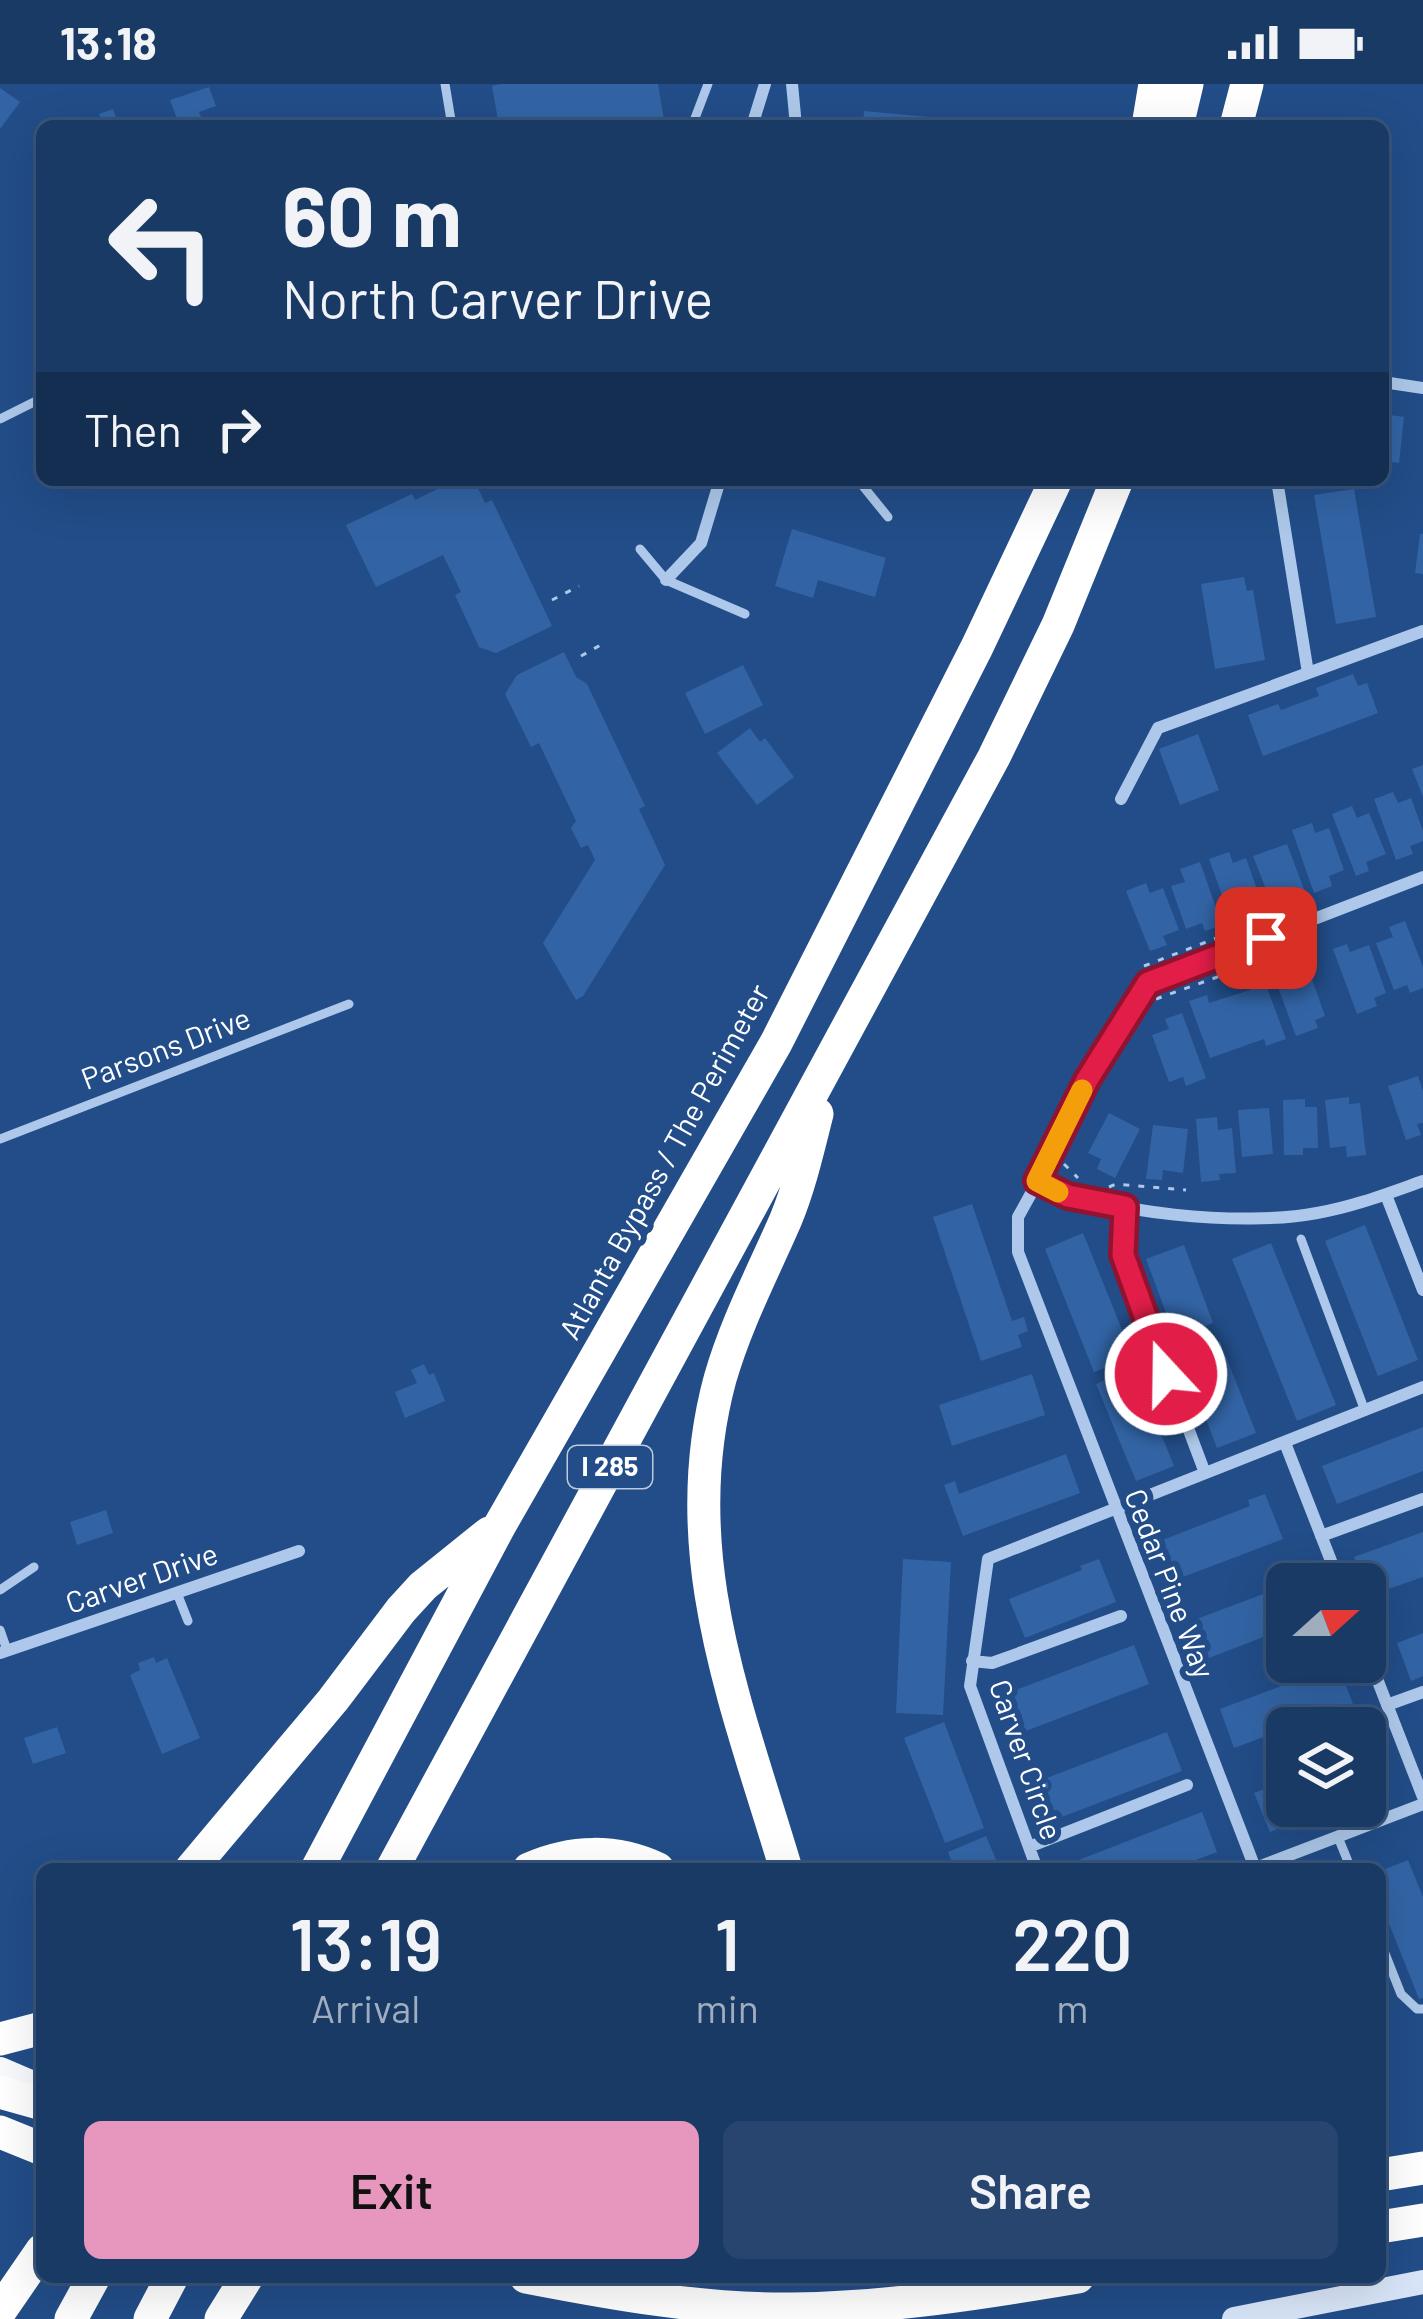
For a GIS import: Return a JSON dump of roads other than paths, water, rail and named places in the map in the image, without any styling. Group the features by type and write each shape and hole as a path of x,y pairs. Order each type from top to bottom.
{"highway":[{"path":"1149,120 1155,84"},
{"path":"1178,120 1187,84"},
{"path":"1237,120 1247,84"},
{"name":"Atlanta Bypass / The Perimeter","path":"320,1863 500,1525 776,1043 1053,486"},
{"name":"I 285","path":"395,1863 994,758 1058,625 1115,486"},
{"path":"784,1863 714,1630 704,1560 703,1482 721,1377 743,1312 788,1215 830,1065"},
{"path":"196,1863 333,1700 400,1610 500,1525"},
{"path":"544,1863 583,1854 619,1856 640,1863"},
{"path":"0,2039 36,2030"},
{"path":"0,2072 36,2087"},
{"path":"0,2092 36,2102"},
{"path":"0,2132 36,2147"},
{"path":"0,2144 36,2148"},
{"path":"1386,2174 1423,2168"},
{"path":"1386,2226 1423,2220"},
{"path":"0,2311 36,2259"},
{"path":"71,2319 91,2283"},
{"path":"152,2316 169,2283"},
{"path":"559,2283 653,2300 789,2309 871,2306 1036,2283"},
{"path":"918,2319 1050,2283"}],"main road":[{"path":"1234,2319 1423,2282"}],"street":[{"path":"754,120 765,84"},
{"path":"792,84 795,120"},
{"path":"1389,383 1423,388"},
{"path":"666,580 701,543 718,486"},
{"path":"1278,486 1308,673"},
{"path":"1121,800 1158,728 1423,631"},
{"name":"Cedar Pine Way","path":"1252,1863 1018,1252 1018,1217 1087,1080 1148,983 1423,877"},
{"path":"1037,1181 1068,1196 1125,1207 1266,1218 1317,1214 1423,1181"},
{"path":"1386,1195 1423,1290"},
{"path":"1125,1207 1123,1255 1205,1473"},
{"name":"Carver Circle","path":"1035,1863 970,1686 988,1559 1423,1388"},
{"path":"1285,1443 1332,1563"},
{"path":"1321,1536 1423,1498"},
{"name":"Carver Drive","path":"3,1652 298,1551"},
{"path":"972,1661 992,1663 1121,1616"},
{"path":"1270,1863 1423,1800 1378,1683"},
{"path":"1387,1706 1423,1692"},
{"path":"1029,1847 1186,1785"}],"lane":[{"path":"445,84 451,120"},
{"path":"694,120 708,84"},
{"path":"0,419 36,401"},
{"path":"863,486 888,517"},
{"path":"640,549 666,580 745,614"},
{"name":"Parsons Drive","path":"0,1139 349,1004"},
{"path":"1301,1239 1366,1412"},
{"path":"0,1590 34,1567"},
{"path":"177,1592 188,1621"},
{"path":"0,1630 3,1652"},
{"path":"1338,1837 1349,1863"},
{"path":"1386,1957 1401,1994 1423,2009"}]}
